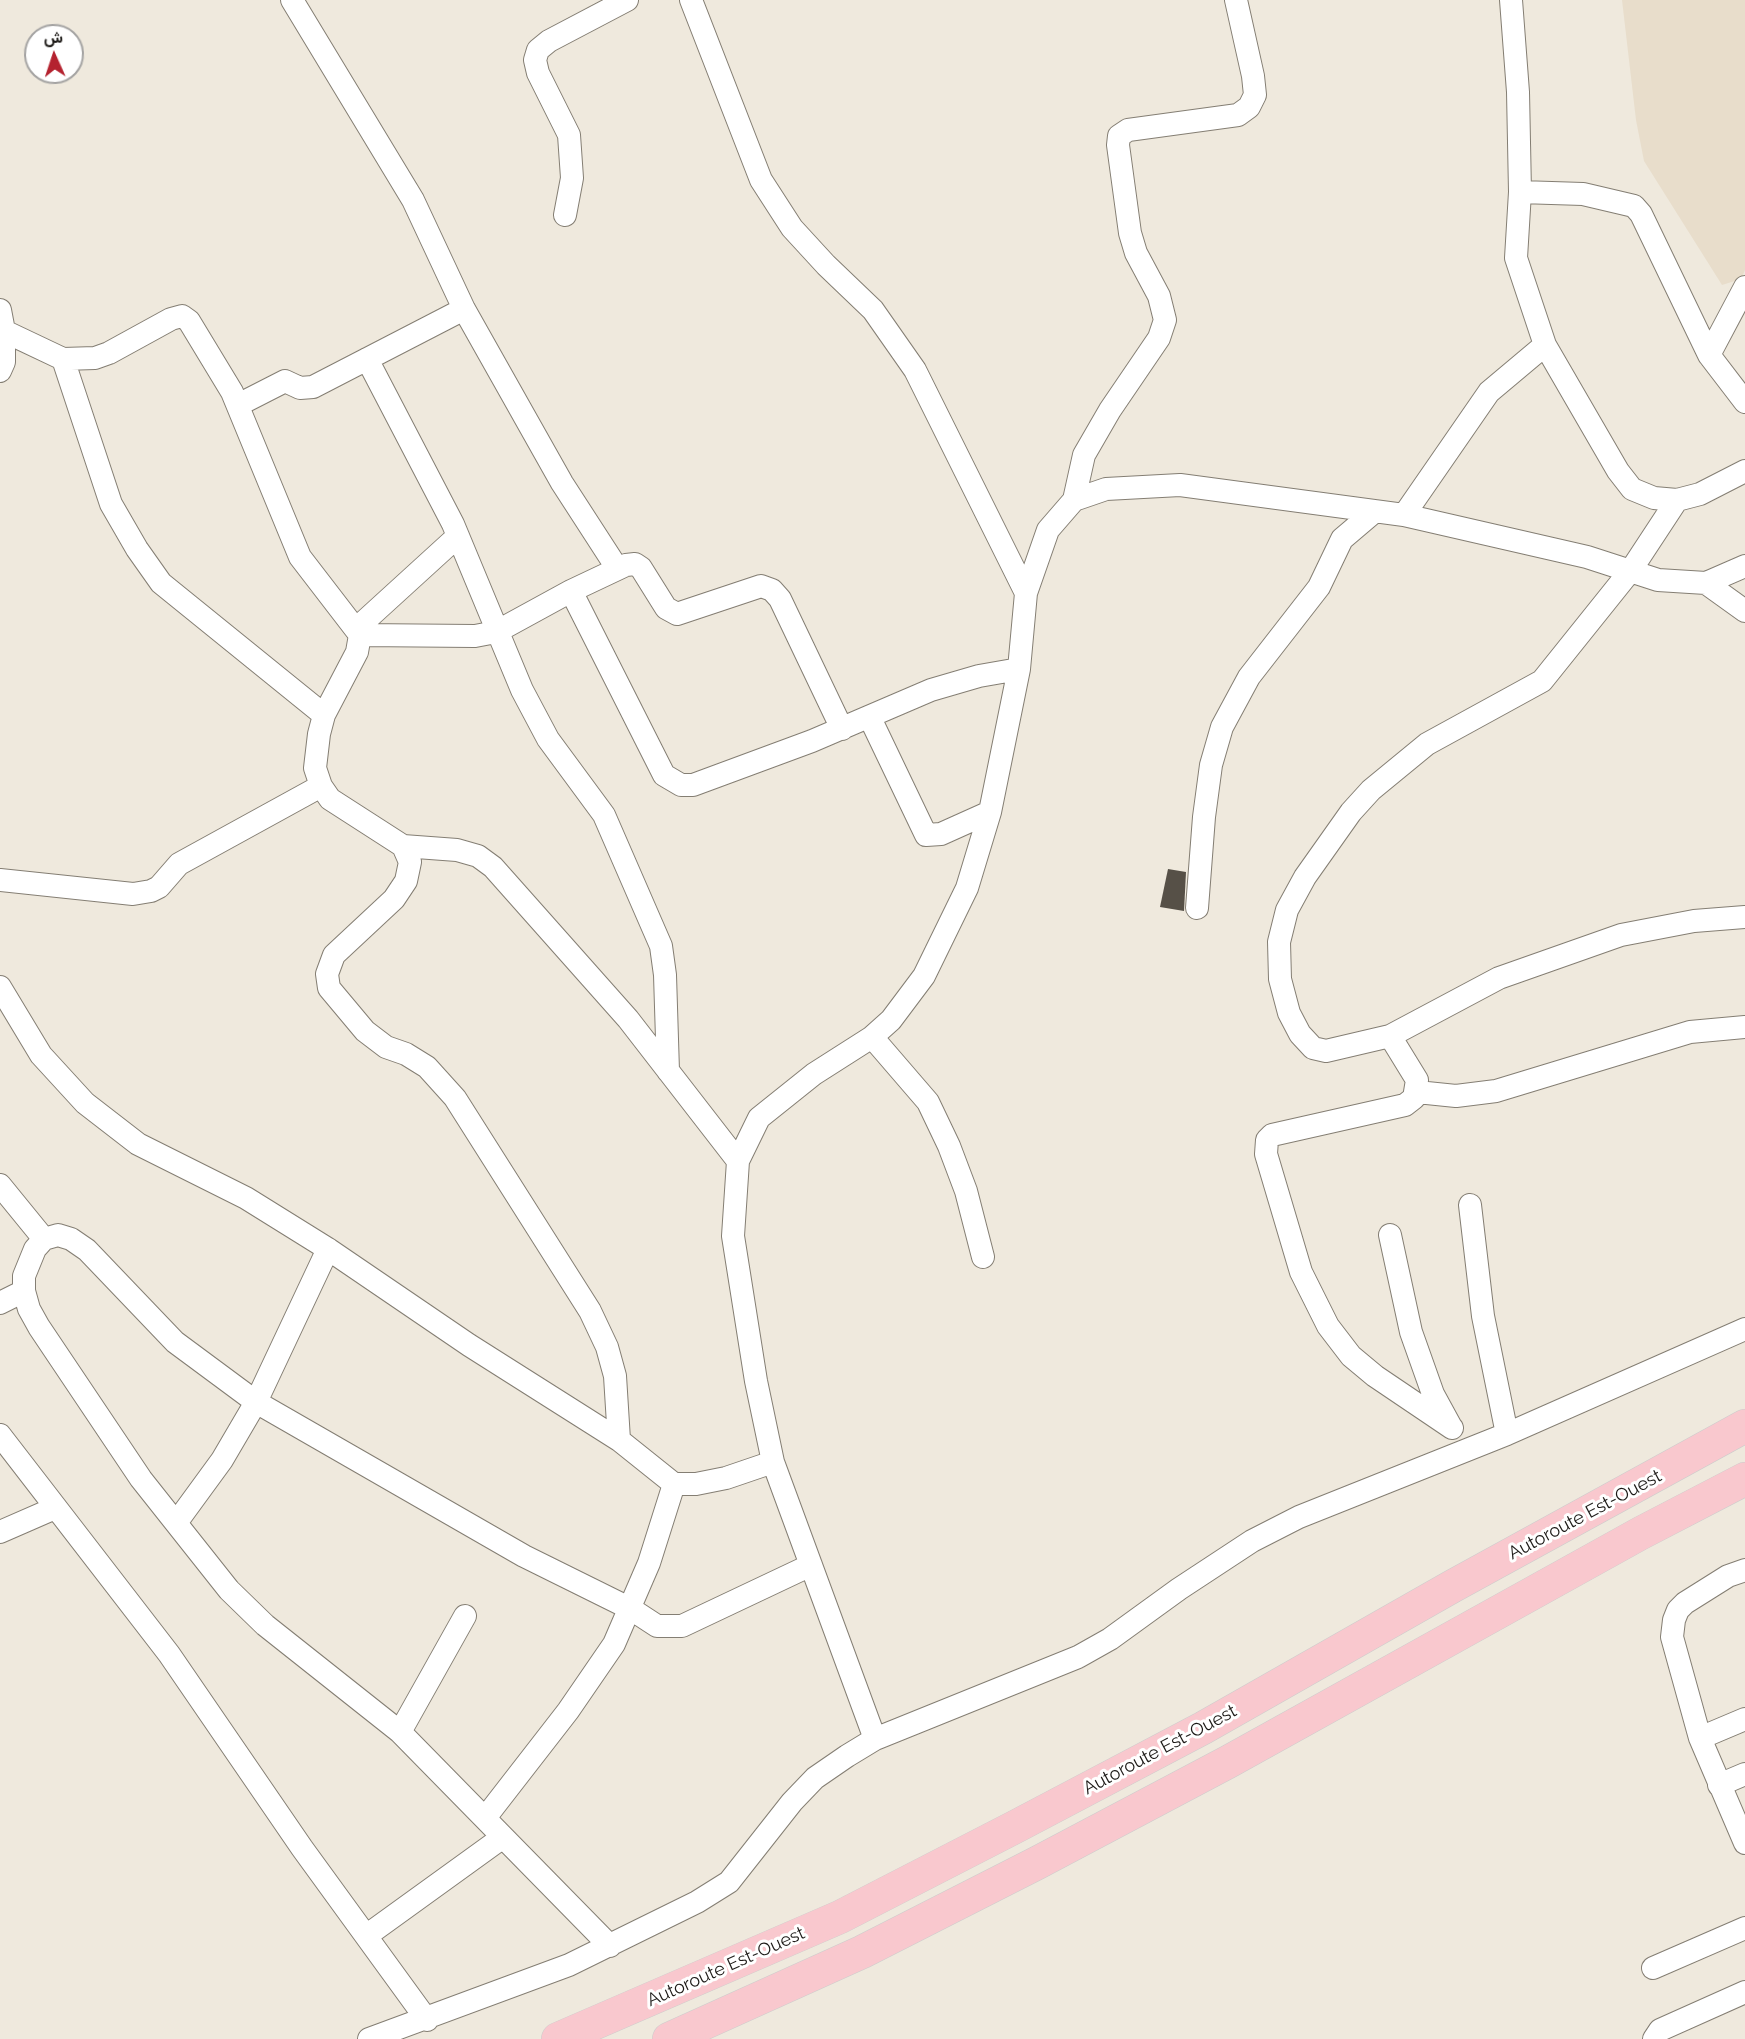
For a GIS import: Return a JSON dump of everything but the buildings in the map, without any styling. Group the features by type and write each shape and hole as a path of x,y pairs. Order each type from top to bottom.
{"highway":[{"name":"Autoroute Est-Ouest","path":"558,2039 840,1917 1005,1832 1203,1728 1453,1586 1745,1426"},
{"path":"669,2039 862,1952 1037,1863 1228,1762 1641,1533 1745,1479"}],"street":[{"path":"292,0 413,201 464,309 562,483 617,568"},
{"path":"565,215 572,178 568,135 538,73 535,60 538,50 549,41 627,0"},
{"path":"691,0 761,180 792,228 826,265 873,310 915,370 1026,593"},
{"path":"875,1739 773,1462 756,1381 733,1236 738,1161 759,1118 805,1080 872,1037 891,1020 924,976 967,888 990,812 1019,669 1026,593 1048,530 1074,500 1084,455 1110,410 1159,338 1165,320 1159,296 1136,253 1130,233 1118,145 1119,136 1128,130 1238,115 1249,107 1255,95 1253,76 1236,0"},
{"path":"1511,0 1518,92 1520,192 1516,258 1545,345 1618,471 1632,489 1654,498 1677,500 1700,494 1745,471"},
{"path":"1520,192 1583,194 1634,206 1641,214 1709,356 1745,402"},
{"path":"1709,356 1745,287"},
{"path":"238,405 285,381 300,388 313,387 464,309"},
{"path":"2,320 63,359 95,358 109,353 171,319 182,316 189,321 238,405 300,557 358,632 357,652 324,716 315,768 321,786 330,799 403,846 457,850 478,856 493,867 628,1019 738,1161"},
{"path":"0,371 4,362 2,320"},
{"path":"1404,514 1490,392 1545,345"},
{"path":"63,359 111,504 137,549 161,583 324,716"},
{"path":"367,359 458,536 496,632 548,739 604,815 661,946 665,975 668,1071"},
{"path":"1074,500 1106,489 1180,485 1404,514 1535,544 1631,570 1658,580 1706,583 1745,566"},
{"path":"1677,500 1631,570 1542,681 1427,744 1371,790 1329,842 1305,877 1287,910 1278,960 1289,1013 1300,1034 1313,1048 1326,1051 1390,1036 1499,978 1536,963 1621,935 1694,921 1745,917"},
{"path":"1197,908 1204,816 1211,765 1222,728 1249,676 1319,587 1342,538 1375,511"},
{"path":"358,632 458,536"},
{"path":"358,632 475,636 496,632 617,568 635,564 641,568 666,608 677,614 751,587 761,586 772,590 780,599 842,729"},
{"path":"1706,583 1745,610"},
{"path":"571,591 664,775 671,782 681,785 693,784 842,729 931,690 979,676 1019,669"},
{"path":"870,718 926,835 941,834 990,812"},
{"path":"0,880 133,894 151,891 159,887 179,864 321,786"},
{"path":"403,846 410,862 406,881 394,899 334,955 327,974 329,988 364,1031 386,1047 406,1054 427,1067 455,1098 590,1311 607,1347 615,1376 619,1440"},
{"path":"0,987 41,1055 85,1103 138,1144 246,1198 328,1249 469,1345 619,1440 674,1484 696,1484 726,1478 773,1462"},
{"path":"1417,1092 1456,1096 1496,1091 1690,1032 1745,1027"},
{"path":"1390,1036 1417,1080 1417,1092 1405,1105 1272,1135 1267,1140 1266,1154 1301,1272 1328,1326 1351,1356 1375,1376 1452,1428"},
{"path":"872,1037 928,1102 949,1146 966,1191 983,1257"},
{"path":"0,1185 44,1239"},
{"path":"1470,1204 1483,1316 1507,1434"},
{"path":"610,1946 400,1732 265,1625 230,1590 141,1479 47,1340 28,1308 24,1291 24,1276 29,1260 44,1239 58,1235 71,1239 87,1250 175,1342 256,1402 524,1556 631,1609 657,1626 682,1626 811,1565"},
{"path":"1390,1235 1411,1332 1433,1394 1465,1450"},
{"path":"176,1523 222,1460 256,1402 328,1249"},
{"path":"0,1303 24,1291"},
{"path":"369,2039 512,1989 610,1946 697,1902 729,1882 792,1802 815,1778 875,1739 1078,1657 1110,1639 1179,1589 1252,1541 1299,1518 1507,1434 1745,1329"},
{"path":"0,1435 169,1654 302,1848 427,2020"},
{"path":"485,1818 574,1701 614,1644 631,1609 674,1484"},
{"path":"0,1532 55,1508"},
{"path":"1743,1833 1719,1785 1700,1738 1672,1637 1674,1620 1678,1610 1685,1603 1728,1576 1745,1570"},
{"path":"400,1732 465,1616"},
{"path":"1700,1738 1745,1719"},
{"path":"1719,1785 1745,1774"},
{"path":"366,1936 503,1837"},
{"path":"1653,1968 1745,1928"},
{"path":"1654,2039 1660,2030 1745,1992"}],"shaded area":[{"path":"1622,0 1745,0 1745,270 1741,279 1722,285 1644,161 1636,120"}]}
